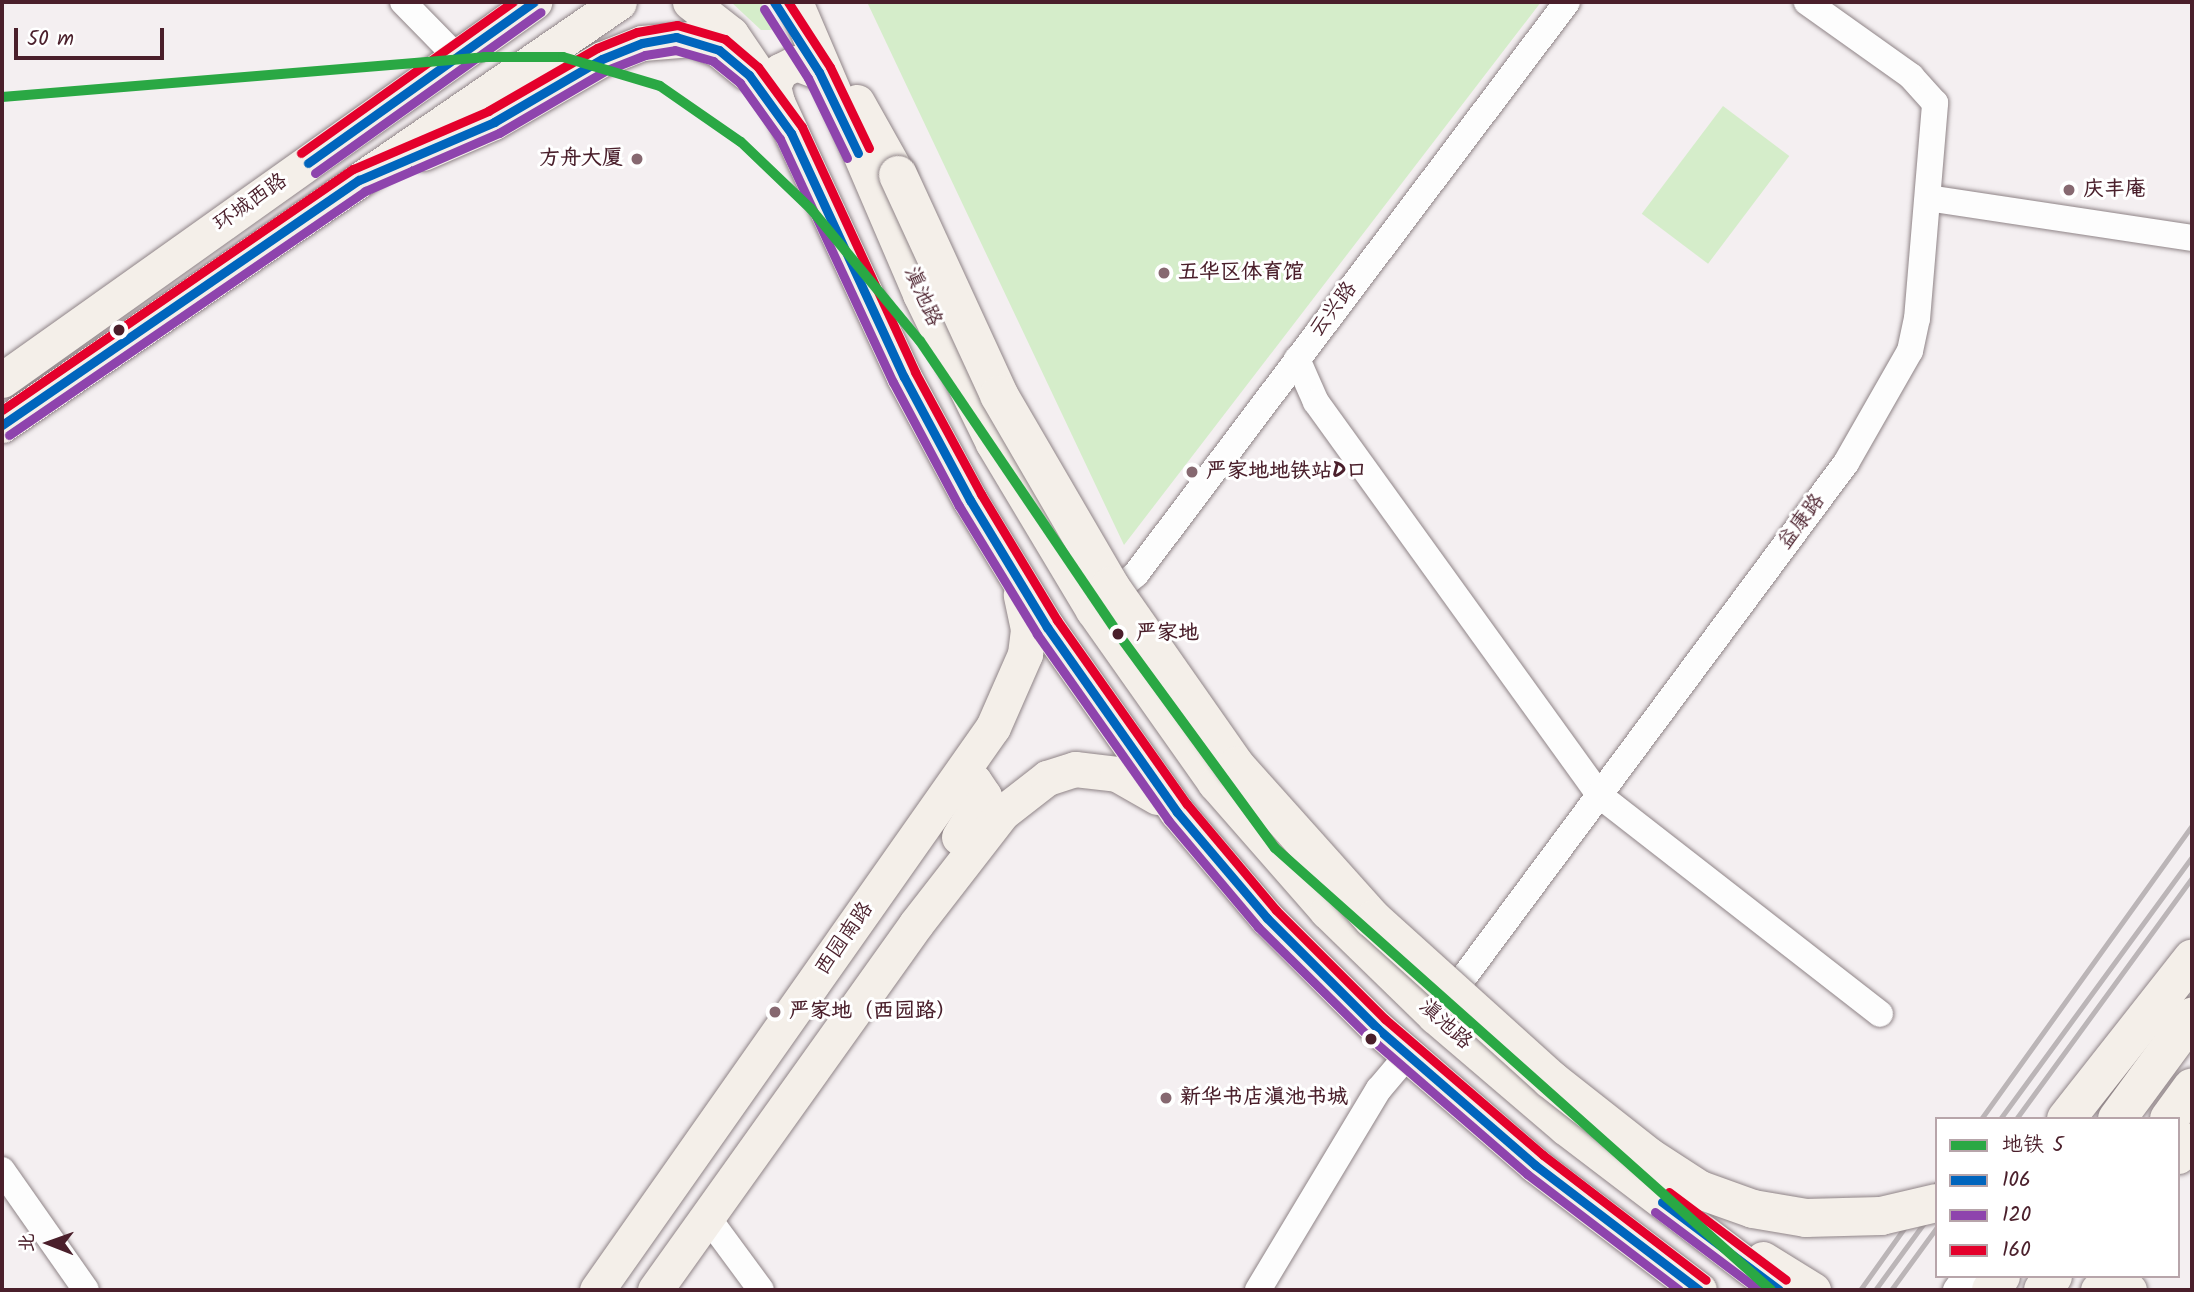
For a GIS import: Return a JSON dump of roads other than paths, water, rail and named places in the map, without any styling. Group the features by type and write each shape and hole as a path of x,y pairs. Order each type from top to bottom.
{"highway":[{"path":"898,175 987,371 1104,576 1236,766 1373,919 1550,1079 1649,1157 1700,1190 1753,1209 1806,1218 1881,1216 1935,1203"},
{"path":"2068,1117 2192,959"},
{"path":"2118,1117 2192,1017"},
{"path":"2170,1117 2192,1087"}],"main road":[{"path":"442,65 488,2"},
{"name":"环城西路","path":"2,380 534,2"},
{"name":"环城西路","path":"2,425 619,2"},
{"path":"690,2 731,34 777,103 904,377 1009,566 1097,702 1197,838"},
{"path":"774,2 816,58 858,104 898,175"},
{"path":"796,2 851,84 898,175"},
{"name":"滇池路","path":"796,2 816,58 890,226 987,431 1093,610 1191,750 1256,833 1327,911 1434,1016 1598,1153 1779,1290"},
{"path":"349,185 494,122 602,59 659,39 691,39 727,56 763,92 799,146"},
{"path":"777,103 773,86 780,71 816,58"},
{"name":"西园南路","path":"597,1290 955,783 1002,711 1025,654 1027,617 1009,566"},
{"path":"655,1290 916,924 1002,813 1032,787 1061,772 1103,770 1131,780 1158,798 1293,945 1407,1056 1569,1192 1699,1290"},
{"path":"916,924 937,867 984,802 983,789 974,780 955,783"},
{"path":"2125,1117 2192,1026"},
{"path":"2162,1117 2192,1076"},
{"path":"2180,1154 2192,1140"},
{"path":"1598,1153 1813,1290"},
{"path":"1569,1192 1671,1290"},
{"path":"2098,1290 2129,1290"}],"street":[{"path":"403,2 442,65"},
{"name":"云兴路","path":"1093,610 1136,575 1567,2"},
{"name":"益康路","path":"1434,1016 1846,463 1910,351 1928,198 1935,103 1911,76 1807,2"},
{"path":"1928,198 2192,238"},
{"path":"1297,359 1316,402 1599,795 1880,1014"},
{"path":"2082,1117 2192,966"},
{"path":"1258,1290 1380,1089 1407,1056"},
{"path":"2,1170 86,1290"},
{"path":"708,1218 761,1290"}],"railway":[{"path":"1982,1117 2192,825"},
{"path":"2001,1117 2192,857"},
{"path":"2017,1117 2192,878"},
{"path":"1860,1290 1935,1185"},
{"path":"1875,1290 1935,1208"},
{"path":"1891,1290 1935,1230"}],"metro line":[{"name":"5","path":"2,97 484,57 563,57 660,86 741,142 811,209 920,341 1119,635 1275,848 1771,1290"}],"place":[{"name":"方舟大厦","path":"637,159"},
{"name":"庆丰庵","path":"2069,190"},
{"name":"五华区体育馆","path":"1164,273"},
{"name":"严家地地铁站D口","path":"1192,472"},
{"name":"严家地","path":"1118,634"},
{"name":"严家地（西园路）","path":"775,1012"},
{"name":"新华书店滇池书城","path":"1166,1098"}]}
